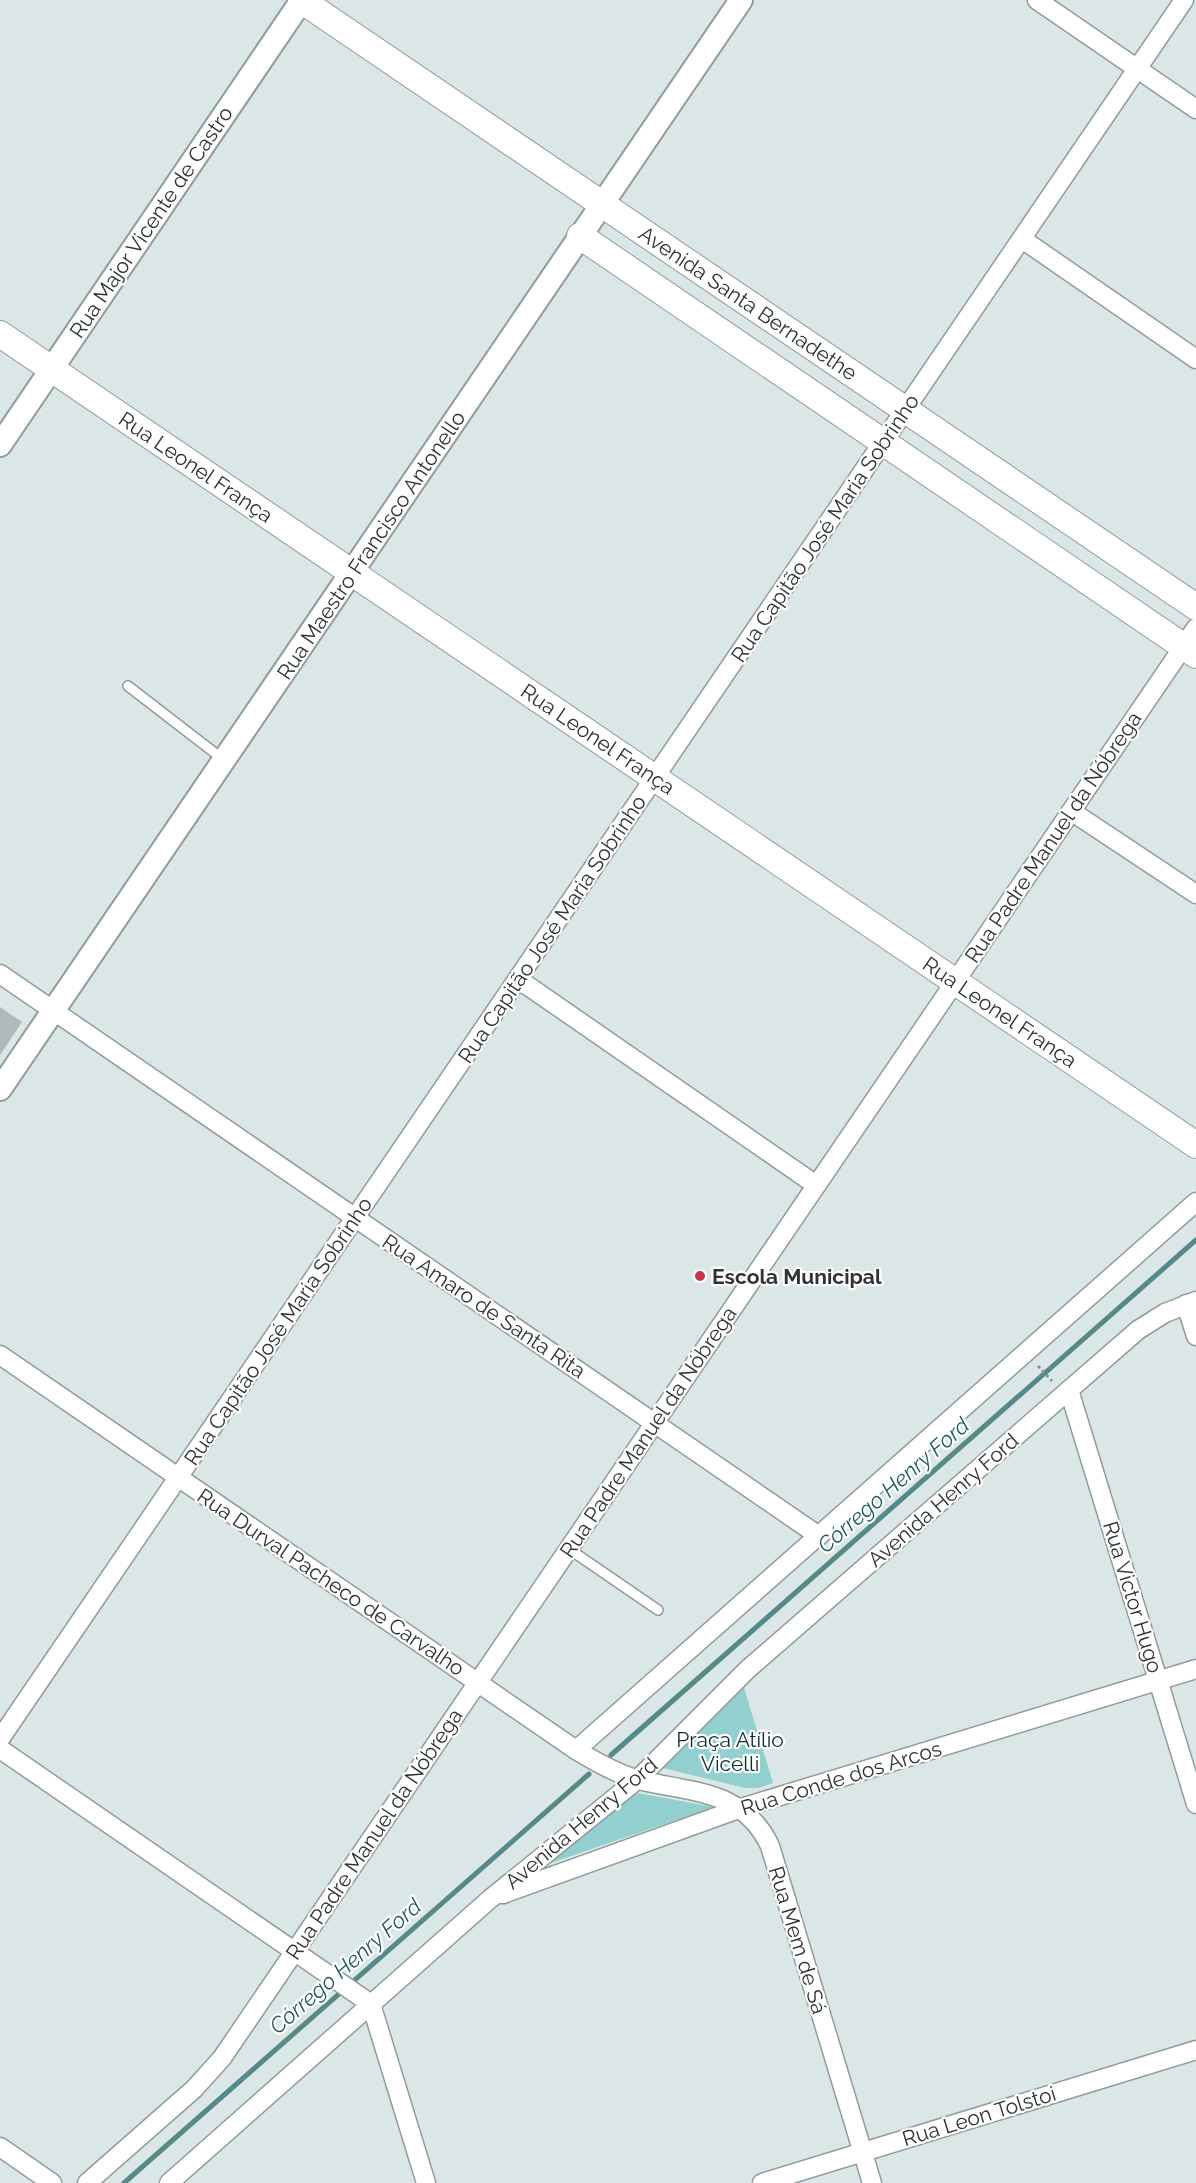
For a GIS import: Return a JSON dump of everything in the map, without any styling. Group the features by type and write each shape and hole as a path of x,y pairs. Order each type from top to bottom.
{"main road":[{"name":"Avenida Santa Bernadethe","path":"301,0 1196,607"},
{"name":"Avenida Santa Bernadethe","path":"579,236 883,442 1192,643"},
{"name":"Rua Leonel França","path":"0,334 1196,1145"}],"street":[{"name":"Rua Major Vicente de Castro","path":"0,445 301,0"},
{"name":"Rua Maestro Francisco Antonello","path":"0,1089 741,0"},
{"path":"1037,0 1196,109"},
{"name":"Rua Capitão José Maria Sobrinho","path":"0,1739 1184,0"},
{"path":"1022,238 1196,359"},
{"name":"Rua Padre Manuel da Nóbrega","path":"87,2183 194,2089 222,2058 1071,811 1192,643"},
{"path":"1071,811 1196,894"},
{"name":"Rua Amaro de Santa Rita","path":"0,974 819,1536"},
{"path":"518,979 816,1185"},
{"path":"576,1750 1196,1202"},
{"path":"1191,1302 1196,1336"},
{"name":"Avenida Henry Ford","path":"169,2183 367,2001 638,1779 748,1669 1063,1388 1144,1325 1191,1302"},
{"name":"Rua Durval Pacheco de Carvalho","path":"0,1355 576,1750 608,1768 638,1779"},
{"name":"Rua Victor Hugo","path":"1063,1388 1196,1804"},
{"name":"Rua Conde dos Arcos","path":"490,1899 741,1808 1196,1669"},
{"path":"0,1749 367,2001 426,2183"},
{"name":"Rua Mem de Sá","path":"638,1779 708,1795 741,1808 756,1821 770,1846 872,2183"},
{"name":"Rua Leon Tolstoi","path":"762,2183 1196,2050"},
{"path":"0,2147 52,2183"}],"lane":[{"path":"129,686 224,759"},
{"path":"569,1548 658,1610"}],"path":[{"path":"1035,1362 1063,1388"}],"green space":[{"name":"Praça Atílio Vicelli","path":"744,1688 773,1783 759,1788 745,1788 663,1768"},
{"name":"Praça Atílio Vicelli","path":"637,1793 714,1807 545,1865"}],"building":[{"path":"0,1007 22,1022 0,1055"}],"waterway":[{"name":"Córrego Henry Ford","path":"611,1755 1196,1240"},
{"name":"Córrego Henry Ford","path":"124,2183 589,1774"}],"place":[{"name":"Escola Municipal","path":"700,1276"}]}
